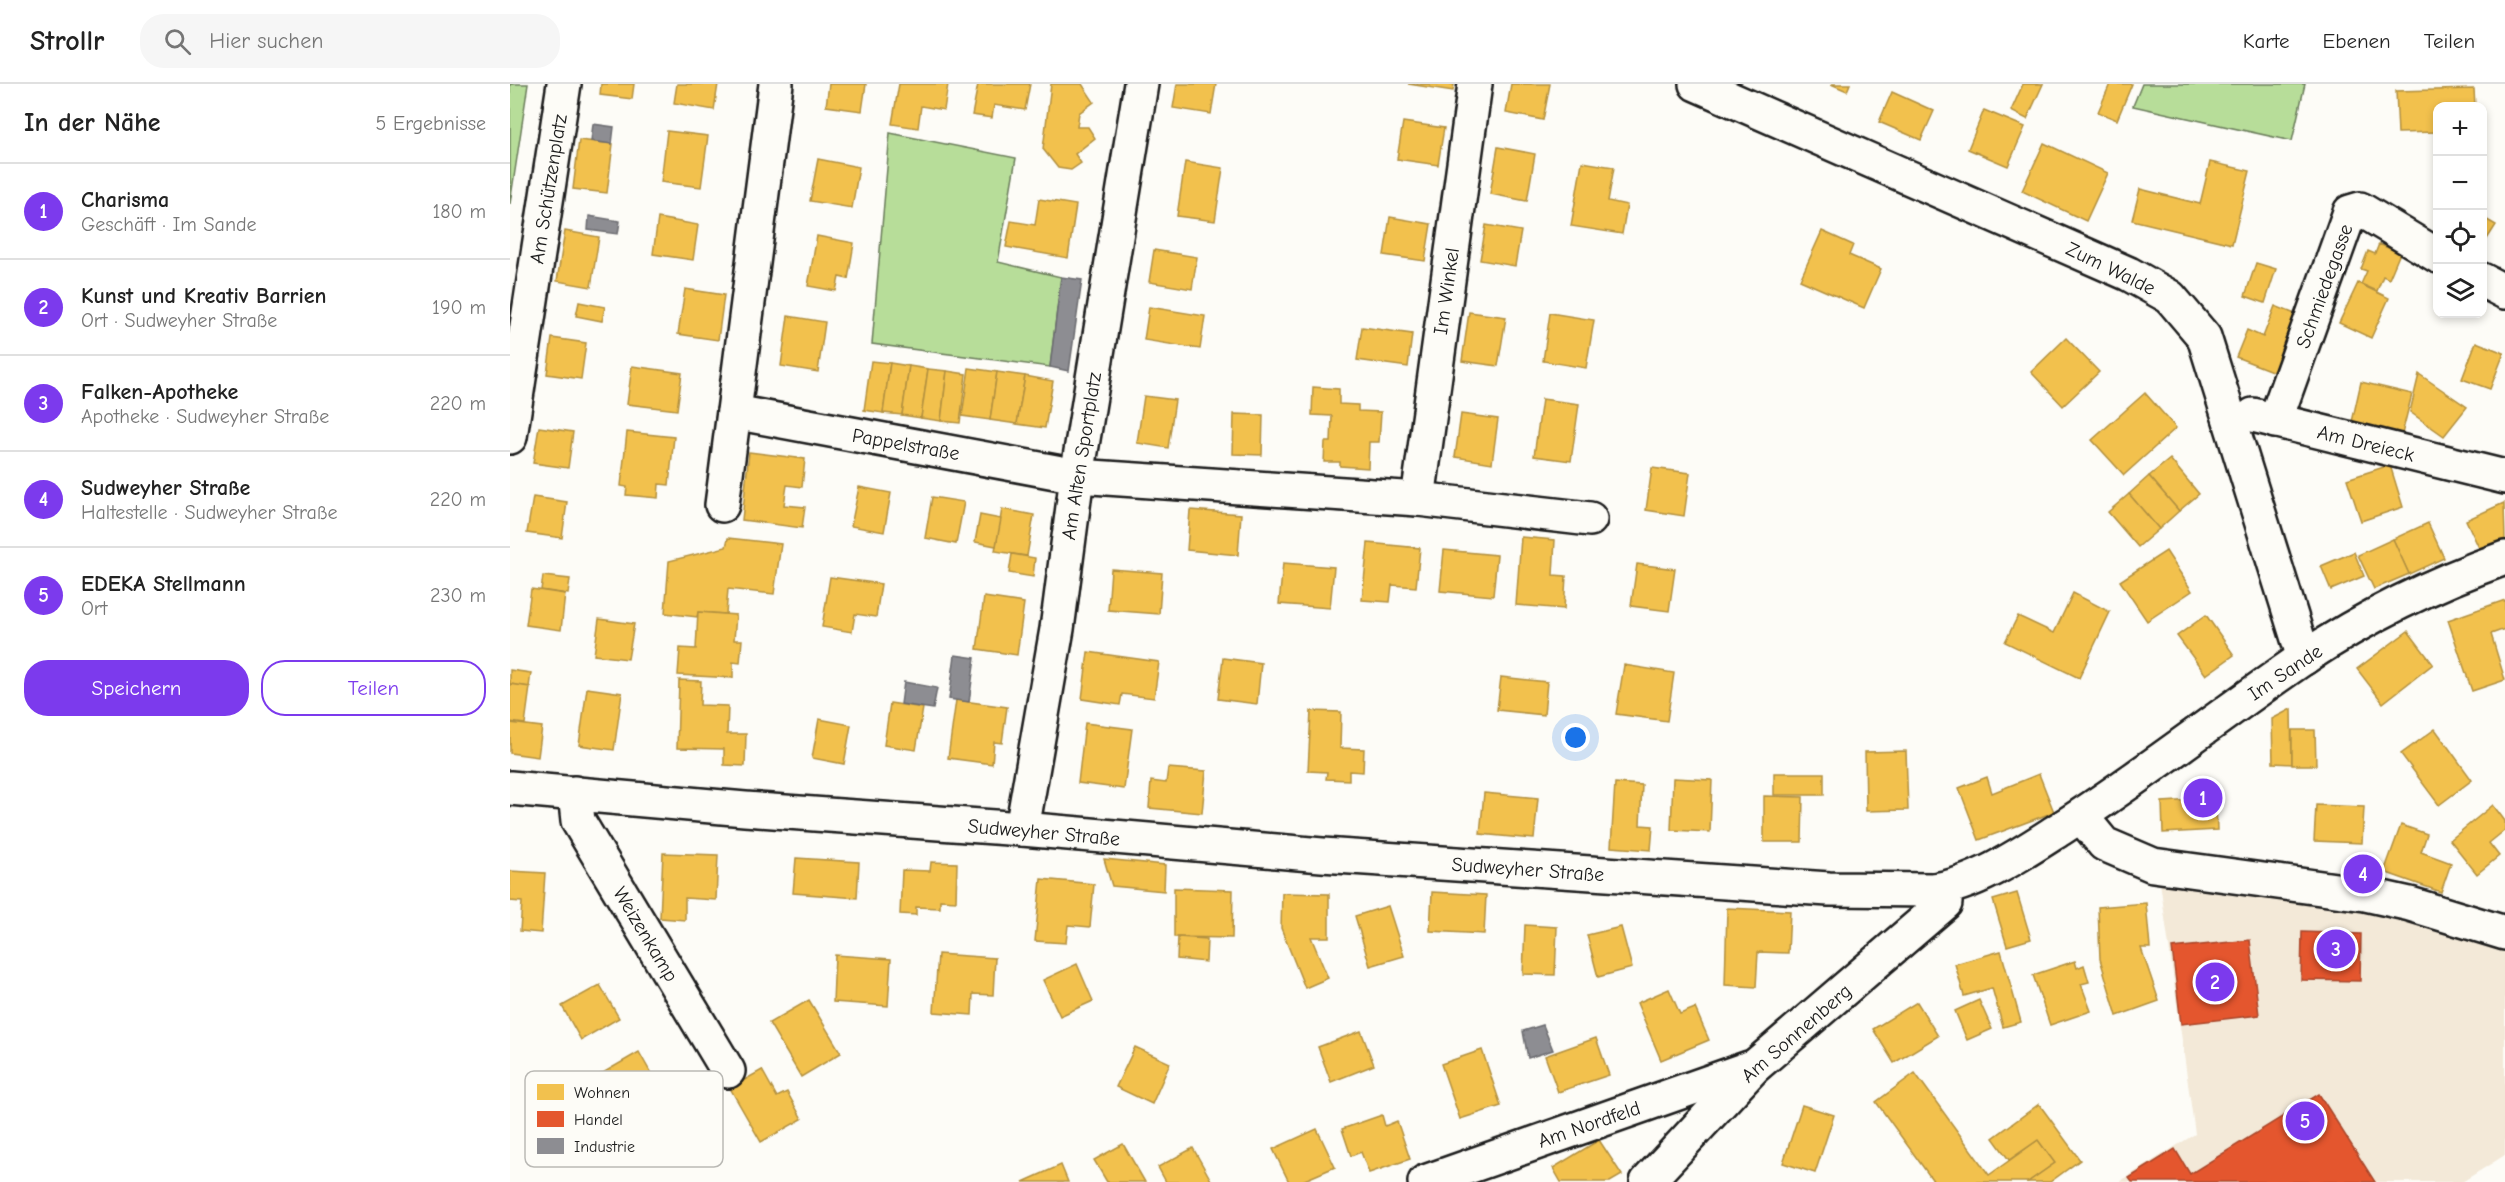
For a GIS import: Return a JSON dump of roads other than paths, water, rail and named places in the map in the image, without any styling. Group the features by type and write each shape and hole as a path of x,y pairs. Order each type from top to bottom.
{"street":[{"name":"Am Schützenplatz","path":"510,437 564,84"},
{"path":"722,505 776,84"},
{"name":"Am Alten Sportplatz","path":"1022,829 1057,628 1077,476 1141,84"},
{"name":"Im Winkel","path":"1418,499 1475,84"},
{"name":"Zum Walde","path":"1696,84 1748,94 2129,274 2170,297 2204,337 2228,409 2287,611 2304,658"},
{"name":"Schmiedegasse","path":"2275,420 2350,212 2360,209 2433,253"},
{"path":"2487,283 2505,292"},
{"name":"Am Dreieck","path":"2228,409 2505,477"},
{"name":"Pappelstraße","path":"734,412 1077,476"},
{"path":"1077,476 1418,499 1590,519"},
{"name":"Im Sande","path":"2081,816 2131,783 2304,658 2350,629 2464,572 2505,558"},
{"name":"Sudweyher Straße","path":"510,788 1322,855 1829,890 1945,889 2008,863 2081,816"},
{"name":"Weizenkamp","path":"575,793 578,821 728,1071"},
{"path":"2081,816 2104,844 2153,865 2365,894 2410,904 2505,933"},
{"name":"Am Sonnenberg","path":"1647,1182 1754,1066 1945,903 1945,889"},
{"name":"Am Nordfeld","path":"1425,1182 1754,1066"}],"place":[{"name":"Charisma","path":"2203,798"},
{"name":"Sudweyher Straße","path":"2363,874"},
{"name":"Falken-Apotheke","path":"2336,949"},
{"name":"Kunst und Kreativ Barrien","path":"2215,982"},
{"name":"EDEKA Stellmann","path":"2305,1121"}]}
